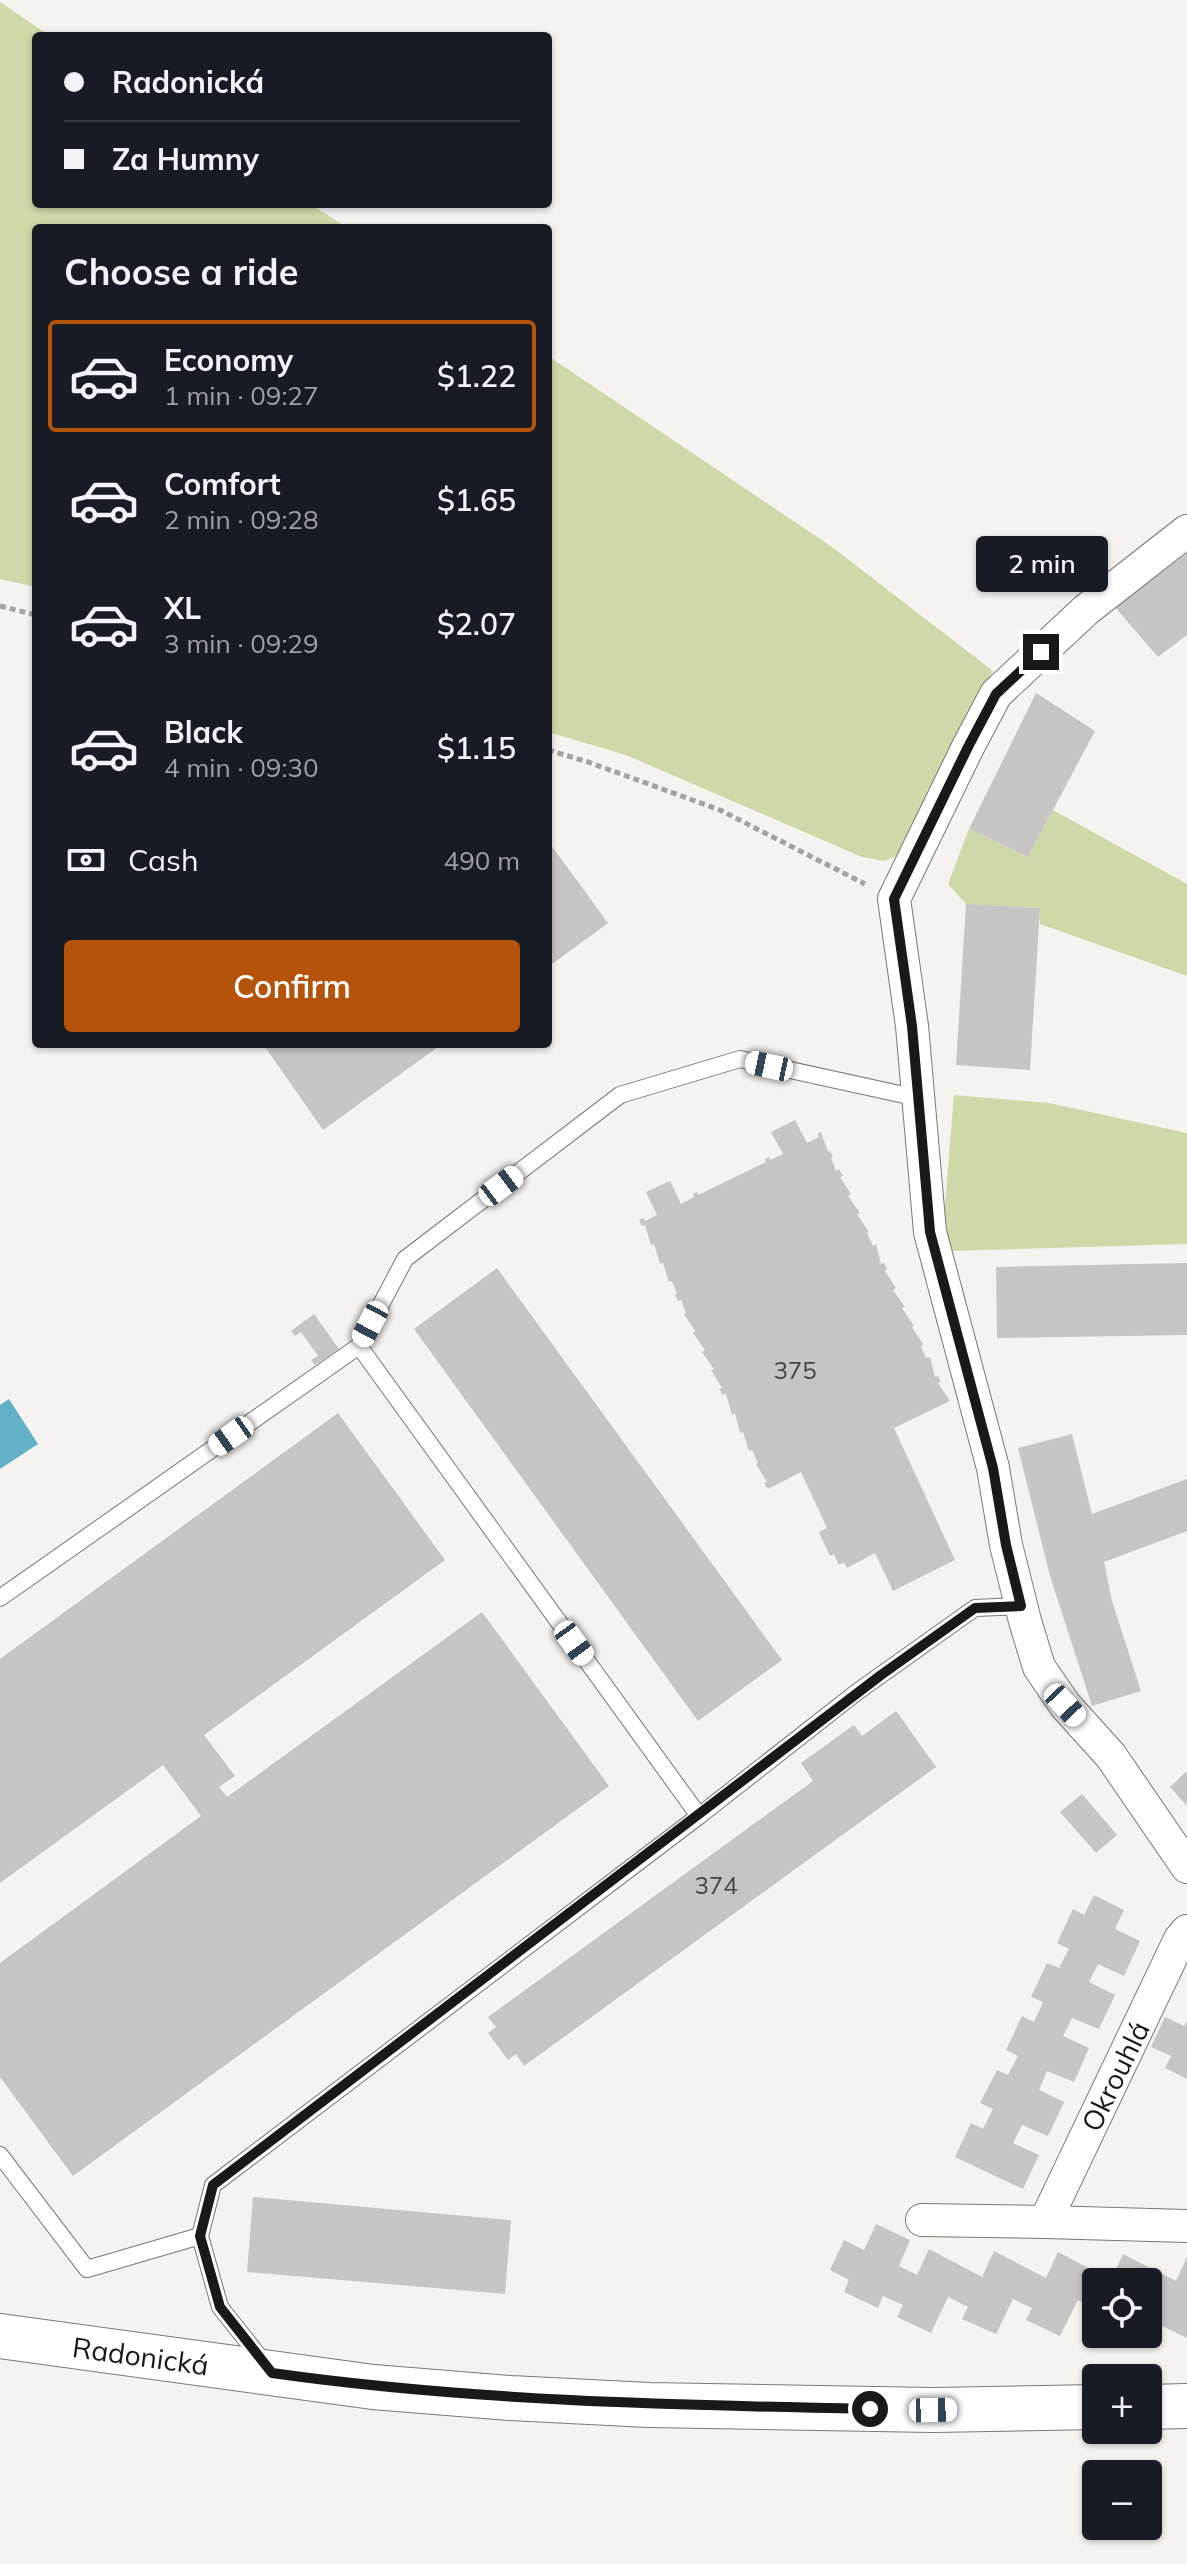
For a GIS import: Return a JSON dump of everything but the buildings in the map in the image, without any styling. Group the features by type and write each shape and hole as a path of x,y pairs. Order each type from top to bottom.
{"street":[{"path":"1187,531 1086,610 996,694 894,899 912,1026 930,1232 993,1468 1006,1545 1039,1667 1065,1705 1111,1756 1187,1867"},
{"name":"Okrouhlá","path":"1045,2222 1180,1939 1187,1931"},
{"path":"922,2220 1187,2226"},
{"name":"Radonická","path":"0,2336 373,2387 649,2405 933,2410 1082,2407"},
{"path":"1162,2407 1187,2406"}],"lane":[{"path":"0,1598 359,1346 405,1259 620,1095 740,1059 918,1098"},
{"path":"359,1346 699,1816"},
{"path":"272,2373 220,2307 200,2236 213,2185 699,1816 857,1692 975,1608 1021,1606"},
{"path":"0,2155 87,2269 200,2236"}],"path":[{"path":"0,606 32,614"},
{"path":"552,751 720,810 894,899"}],"green space":[{"path":"0,2 44,32 32,32 32,208 316,208 342,224 32,224 32,586 0,579"},
{"path":"552,359 832,547 993,671 929,788 898,856 884,861 862,857 626,755 552,733"},
{"path":"1053,810 1187,884 1187,976 1040,924 1039,908 966,904 948,884 969,829 1028,857"},
{"path":"954,1095 1049,1103 1187,1133 1187,1244 949,1251 943,1229"}],"water":[{"path":"9,1399 38,1444 0,1469 0,1405"}],"route":[{"path":"870,2409 649,2405 510,2398 373,2387 272,2373 220,2307 200,2236 213,2185 699,1816 857,1692 975,1608 1021,1606 1006,1545 993,1468 930,1232 912,1026 894,899 996,694 1041,652"}]}
